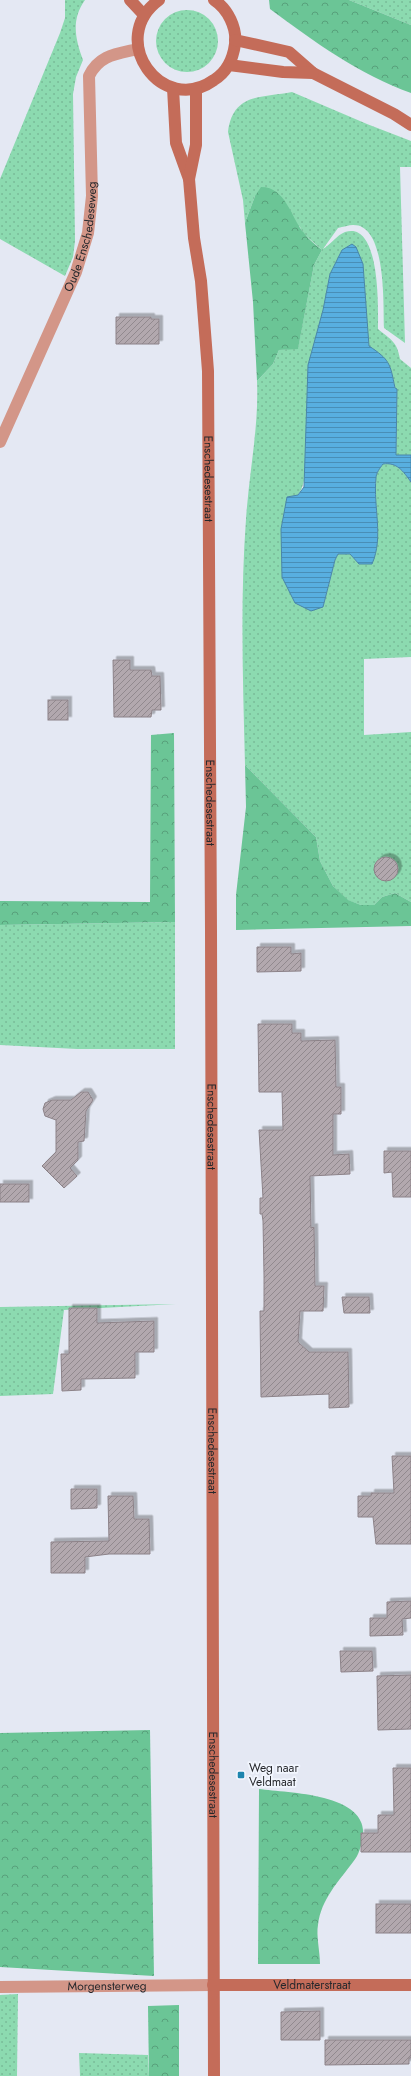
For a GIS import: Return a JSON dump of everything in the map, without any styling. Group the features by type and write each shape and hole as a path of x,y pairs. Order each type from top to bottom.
{"main road":[{"path":"130,0 144,15"},
{"path":"159,0 144,15 137,37 138,49 142,62 150,74 160,83 173,88 196,89 209,84 220,76 229,65 234,53 236,40 230,18 216,1"},
{"path":"236,40 289,52 313,73 394,114 411,125"},
{"path":"229,65 283,72 313,73"},
{"name":"Enschedesestraat","path":"173,88 176,143 189,179 194,238 201,281 206,329 209,413 214,2076"},
{"name":"Enschedesestraat","path":"189,179 196,145 196,89"},
{"path":"394,114 411,114"},
{"name":"Veldmaterstraat","path":"213,1985 411,1985"}],"street":[{"name":"Oude Enschedeseweg","path":"0,442 76,272 88,233 92,196 89,76 94,66 101,60 138,49"},
{"name":"Morgensterweg","path":"0,1987 190,1987 213,1985"}],"green space":[{"path":"65,0 85,0 76,22 76,37 83,60 76,77 73,94 75,241 73,257 65,276 0,239 0,179 60,33 65,18"},
{"path":"269,0 349,0 411,25 411,93 392,86 355,67 320,45 270,9"},
{"path":"349,0 411,0 411,25"},
{"path":"181,10 193,10 209,19 216,29 218,41 216,53 209,63 193,72 181,72 170,67 161,58 156,47 156,35 161,24 170,15"},
{"path":"292,92 411,141 411,167 400,167 405,343 384,328 381,268 372,238 364,228 353,225 338,228 323,249 342,233 357,232 365,239 371,252 377,287 378,329 393,341 399,353 400,359 411,368 411,455 396,455 397,390 395,388 388,363 381,355 369,347 366,328 330,274 315,374 304,482 298,495 323,607 335,560 338,554 350,554 359,564 371,564 375,554 378,533 375,489 377,472 383,464 392,464 399,468 411,482 411,657 364,659 364,735 411,732 411,902 395,893 382,897 374,905 361,905 347,900 333,886 320,861 316,837 245,765 242,642 243,581 247,502 257,416 257,381 273,364 279,350 298,348 314,265 322,250 303,233 300,227 255,196 245,223 243,200 228,132 231,119 236,110 242,104 259,97"},
{"path":"261,187 269,188 282,198 287,204 299,227 310,240 322,250 314,265 298,349 279,350 273,364 257,381 253,302 245,223 255,196"},
{"path":"174,733 175,922 0,925 0,901 150,902 151,735"},
{"path":"245,765 316,837 320,861 333,886 348,900 361,905 374,905 382,897 395,893 411,902 411,926 236,930 236,895 246,807"},
{"path":"175,922 175,1049 77,1049 0,1045 0,925"},
{"path":"176,1304 64,1310 53,1394 0,1396 0,1307"},
{"path":"150,1730 154,1976 0,1967 0,1733"},
{"path":"259,1789 306,1794 324,1798 340,1804 353,1812 361,1822 363,1837 361,1847 355,1859 331,1891 320,1916 317,1934 320,1964 258,1964"},
{"path":"18,1994 17,2076 0,2076 0,1995"},
{"path":"179,2005 179,2076 149,2076 148,2006"},
{"path":"79,2053 148,2055 149,2076 80,2076"}],"water":[{"path":"352,244 356,247 363,264 369,346 381,355 388,363 395,388 397,389 396,455 411,455 411,482 396,466 392,464 383,464 376,476 375,489 378,533 372,564 359,564 350,554 338,554 335,560 323,607 311,611 295,603 282,577 281,529 287,497 298,495 304,487 308,365 323,310 330,274 342,250"}],"building":[{"path":"116,317 151,317 151,319 159,319 159,344 116,344"},
{"path":"113,660 130,660 130,670 151,670 152,676 160,676 161,710 152,710 151,717 114,717"},
{"path":"48,700 68,700 68,720 48,720"},
{"path":"386,857 395,860 398,869 395,878 386,881 377,878 374,869 377,860"},
{"path":"257,947 291,947 291,954 301,953 301,971 257,972"},
{"path":"258,1024 292,1024 292,1033 301,1033 301,1041 335,1040 336,1087 341,1087 341,1114 333,1114 333,1155 349,1154 350,1174 310,1176 311,1228 314,1227 315,1286 324,1286 323,1311 300,1311 298,1342 309,1352 348,1352 349,1407 329,1408 329,1394 261,1397 260,1311 264,1311 264,1275 263,1221 262,1214 260,1214 260,1198 263,1198 259,1130 283,1130 282,1092 259,1092"},
{"path":"81,1092 88,1092 93,1100 86,1111 84,1141 78,1142 78,1160 70,1168 77,1176 64,1188 42,1166 56,1152 56,1120 45,1116 43,1109 45,1103 52,1100 71,1100"},
{"path":"384,1151 411,1151 411,1197 393,1197 392,1172 384,1173"},
{"path":"0,1184 29,1184 29,1202 0,1202"},
{"path":"342,1297 369,1297 370,1313 344,1313"},
{"path":"69,1308 97,1308 97,1323 154,1321 154,1352 135,1352 135,1378 81,1379 81,1390 62,1391 61,1354 69,1354"},
{"path":"392,1456 411,1456 411,1544 376,1544 373,1517 358,1517 358,1496 371,1496 371,1493 394,1493"},
{"path":"71,1489 97,1489 97,1508 71,1509"},
{"path":"108,1496 133,1496 134,1519 149,1519 150,1554 109,1554 85,1557 85,1573 51,1573 51,1542 109,1541"},
{"path":"411,1601 411,1618 402,1619 403,1635 370,1636 370,1618 387,1618 387,1602"},
{"path":"340,1651 372,1651 373,1671 341,1672"},
{"path":"411,1675 411,1729 378,1730 377,1676"},
{"path":"393,1768 411,1768 411,1852 361,1852 361,1833 378,1833 378,1815 394,1815"},
{"path":"376,1904 411,1904 411,1933 376,1933"},
{"path":"320,2011 320,2040 281,2040 281,2012"},
{"path":"325,2040 411,2040 411,2058 409,2058 409,2064 325,2065"}],"place":[{"name":"Weg naar Veldmaat","path":"241,1775"}]}
